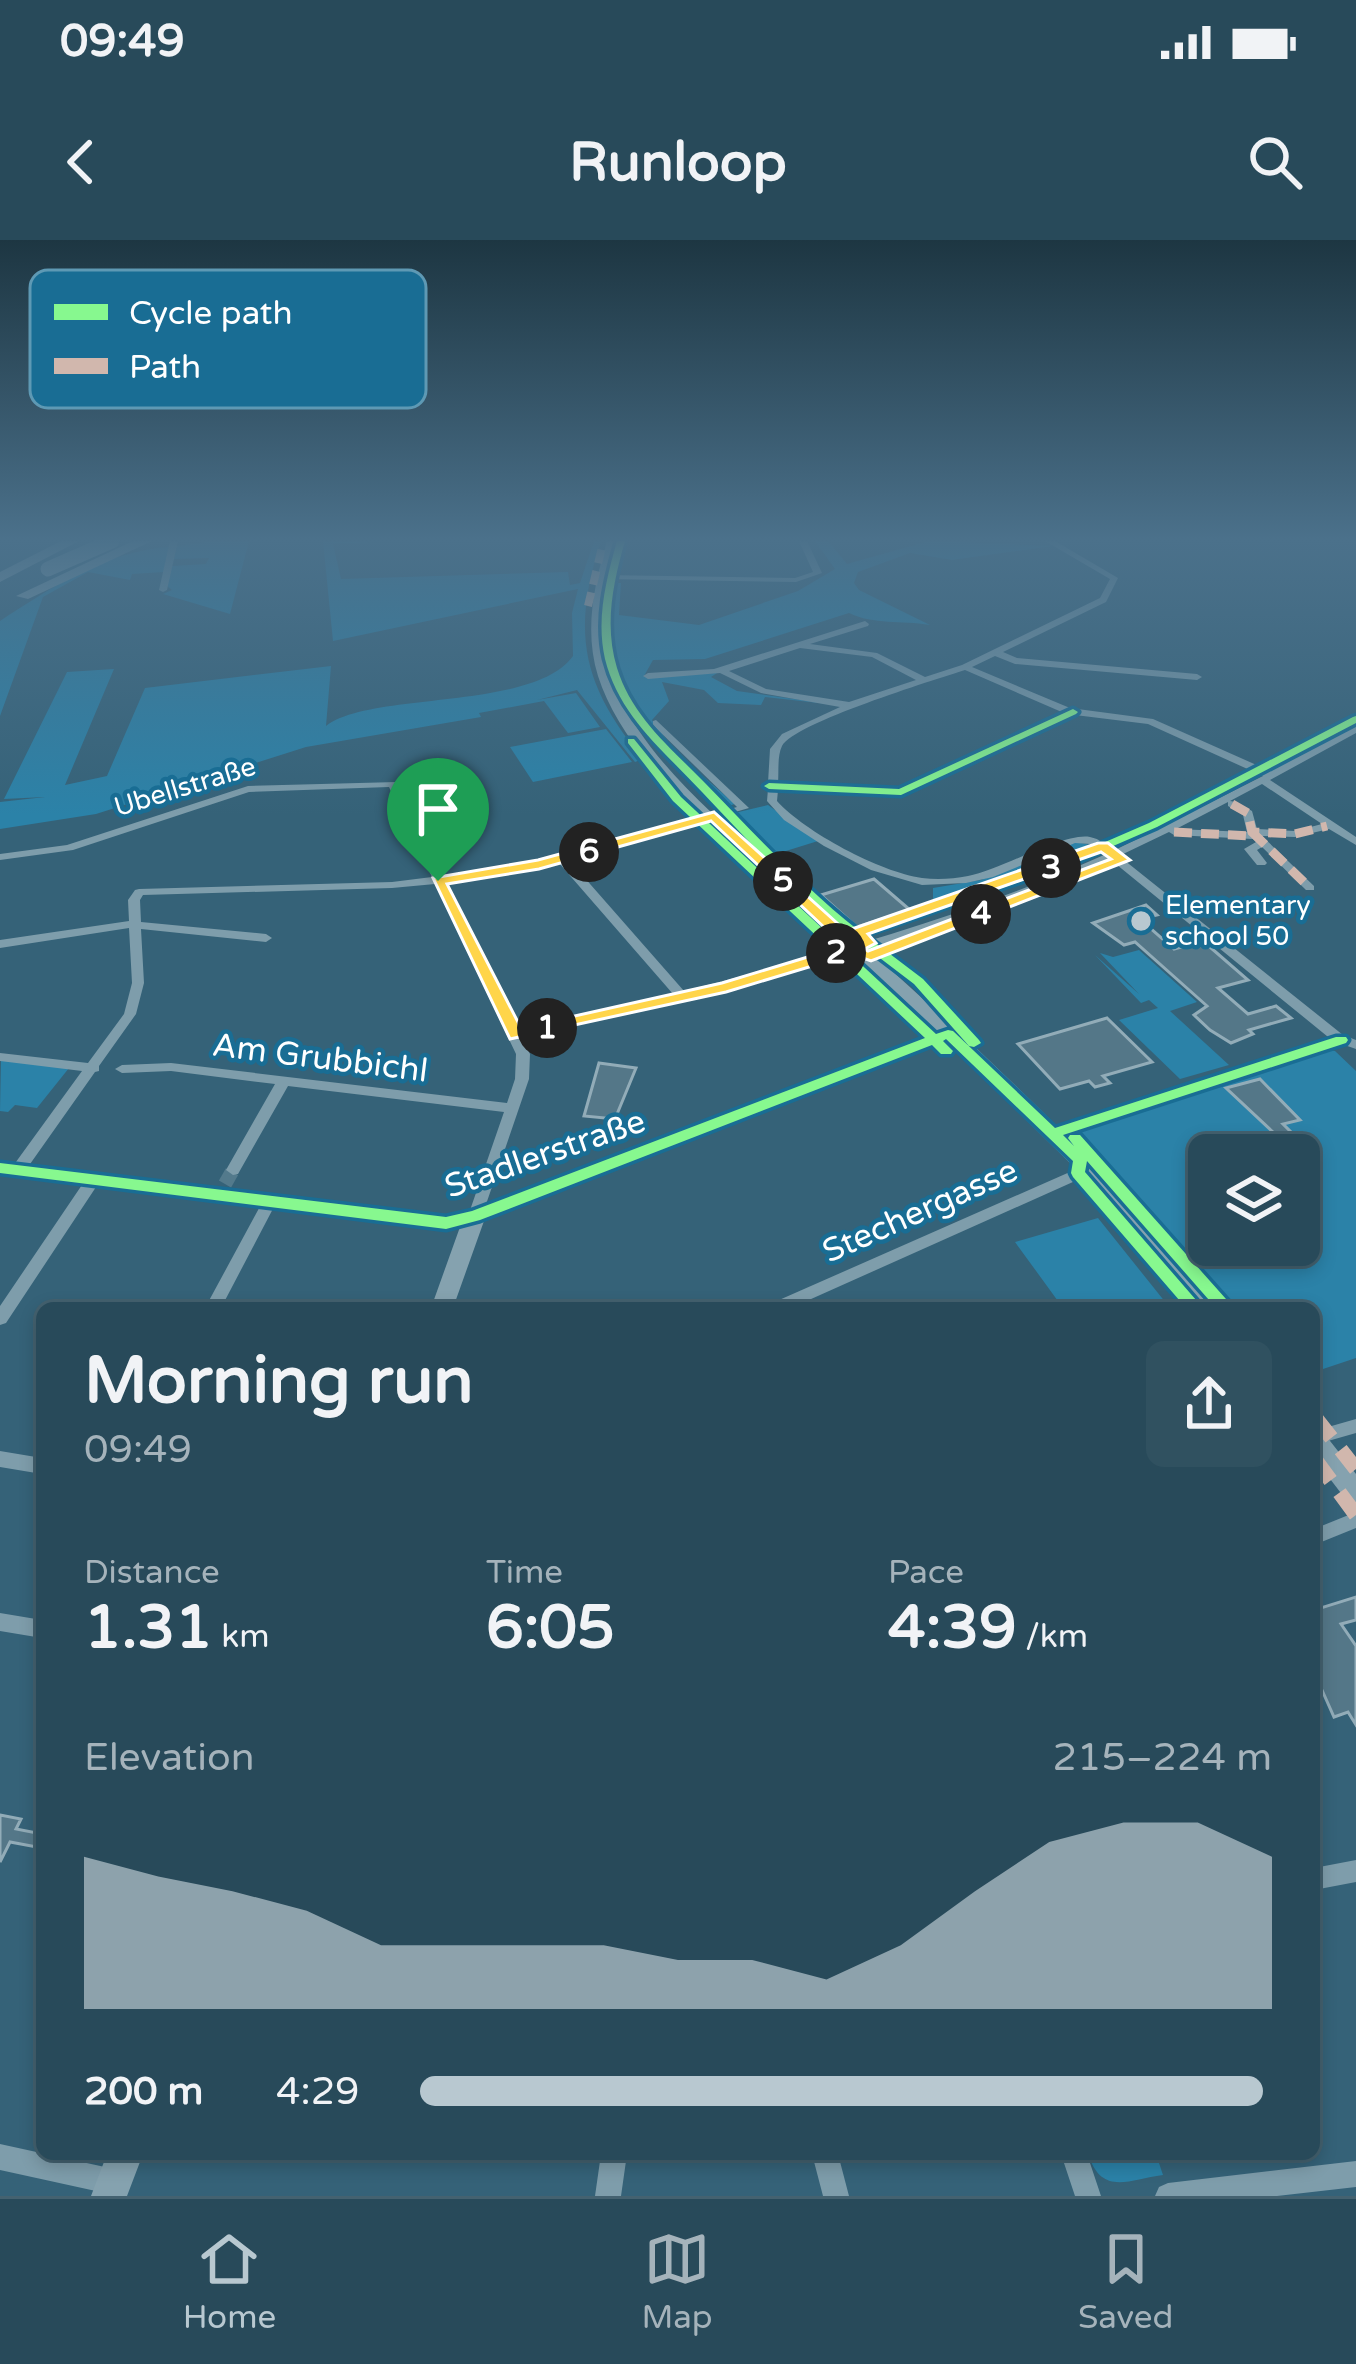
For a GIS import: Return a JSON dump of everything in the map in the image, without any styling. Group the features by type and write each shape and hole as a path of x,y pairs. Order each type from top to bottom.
{"main road":[{"path":"598,632 611,693 649,749 1088,1169 1205,1302"},
{"name":"Stadlerstraße","path":"9,1169 93,1180 225,1183 269,1203 431,1223 475,1216 948,1034"},
{"path":"444,1302 475,1216"},
{"path":"1320,1447 1356,1493"}],"street":[{"path":"647,676 720,670 838,632"},
{"path":"1038,632 965,667 851,705 782,739 769,786 772,801 828,843 914,883 965,882 1074,839 1094,841 1348,1042"},
{"path":"800,644 874,655 923,680"},
{"path":"997,652 1015,661 1197,677"},
{"path":"965,667 1072,712 1144,719 1266,777 1356,842"},
{"path":"720,670 771,693 851,705"},
{"path":"769,786 901,792 1072,712"},
{"path":"656,723 743,808"},
{"path":"516,1035 726,987 855,947 1114,854 1356,729"},
{"name":"Ubellstraße","path":"0,857 69,848 248,789 390,782 438,881"},
{"path":"9,1169 105,1067 134,1006 134,900 146,890 438,881 562,859 772,801"},
{"path":"1232,804 1248,813 1268,869"},
{"path":"1174,832 1255,838 1327,826"},
{"path":"1295,834 1341,837"},
{"path":"562,859 682,995"},
{"path":"1268,869 1293,874 1310,888"},
{"path":"1268,869 1293,874"},
{"path":"438,881 525,1062 475,1216"},
{"path":"0,944 135,925 266,938"},
{"name":"Am Grubbichl","path":"0,1057 105,1067 171,1067 511,1108"},
{"path":"225,1183 284,1081"},
{"name":"Stechergasse","path":"789,1302 1088,1169"},
{"path":"0,1319 93,1180"},
{"path":"217,1302 269,1203"},
{"path":"1320,1437 1356,1426"},
{"path":"0,1459 36,1465"},
{"path":"1320,1535 1356,1520"},
{"path":"0,1622 36,1628"},
{"path":"1320,1878 1356,1871"},
{"path":"0,2157 116,2178"},
{"path":"608,2196 613,2160"},
{"path":"827,2160 836,2196"},
{"path":"1076,2160 1088,2196"},
{"path":"1168,2196 1356,2174"}],"shaded area":[{"path":"0,632 30,632 0,716"},
{"path":"332,632 374,632 333,641"},
{"path":"572,632 585,632 588,656 606,707 643,759 635,762 577,690 537,700 576,693 600,727 568,733 544,701 479,713 481,717 306,747 96,814 0,829 0,802 45,797 4,799 67,672 114,669 65,785 107,776 145,688 331,666 326,726 378,708 524,685 553,673 573,656"},
{"path":"610,632 789,632 705,659 653,660 644,676 717,673 711,677 737,691 837,705 765,697 761,705 718,703 704,690 662,682 669,701 652,720 677,754 735,804 724,807 636,710 613,656"},
{"path":"606,729 632,762 533,782 510,747"},
{"path":"768,805 818,841 773,855 730,814"},
{"path":"1076,842 1095,846 937,903 933,899 933,888 981,880"},
{"path":"1139,950 1197,1002 1170,1011 1229,1065 1180,1079 1119,1020 1158,1008 1149,1000 1141,1003 1095,955 1139,994 1100,953 1113,957"},
{"path":"1321,1049 1335,1051 1356,1071 1356,1358 1320,1370 1320,1302 1227,1302 1194,1266 1320,1266 1320,1134 1188,1134 1188,1259 1072,1129"},
{"path":"1,1059 69,1068 37,1108 15,1105 8,1112 0,1111"},
{"path":"1098,1218 1165,1302 1059,1302 1015,1242"},
{"path":"1091,2160 1158,2160 1163,2175 1117,2182 1101,2176"}],"building":[{"path":"874,879 910,910 857,927 821,895"},
{"path":"1146,905 1157,915 1140,919 1174,949 1203,941 1248,980 1218,988 1248,1014 1276,1006 1291,1018 1249,1030 1253,1034 1231,1043 1210,1030 1194,1015 1207,1006 1135,942 1124,945 1093,923"},
{"path":"1107,1018 1152,1062 1103,1076 1110,1083 1095,1087 1089,1081 1060,1089 1018,1044"},
{"path":"599,1063 636,1068 615,1119 584,1116"},
{"path":"1260,1079 1300,1120 1283,1124 1293,1134 1275,1134 1226,1088"},
{"path":"1356,1597 1356,1620 1341,1624 1356,1646 1356,1725 1348,1712 1334,1717 1320,1686 1320,1608"},
{"path":"0,1815 21,1819 16,1829 36,1833 36,1847 10,1842 0,1862"}],"tunnel":[{"path":"225,1184 233,1170"}],"marked path":[{"path":"1232,804 1248,813 1252,832 1295,834 1327,826"},
{"path":"1174,832 1252,836"},
{"path":"1252,832 1310,888"},
{"path":"1320,1424 1356,1469"},
{"path":"1320,1466 1356,1515"}],"cycle path":[{"path":"606,632 617,682 655,739 772,859 846,926 919,982 974,1043"},
{"path":"769,786 901,792 1073,712"},
{"path":"846,938 1070,861 1153,825 1356,719"},
{"path":"631,741 677,799 946,1051"},
{"path":"0,1168 446,1223 475,1216 948,1034 1080,1160 1078,1173 1190,1302"},
{"path":"1054,1133 1341,1040"},
{"path":"1075,1138 1221,1302"}],"place":[{"name":"Elementary school 50","path":"1141,921"}],"route":[{"path":"438,881 516,1035 598,1019 669,996 726,987 844,951 855,947 868,943 857,932 1024,878 1103,846 1122,860 1054,889 886,946 866,958 855,947 841,934 751,852 714,816 539,865 438,881"}]}
